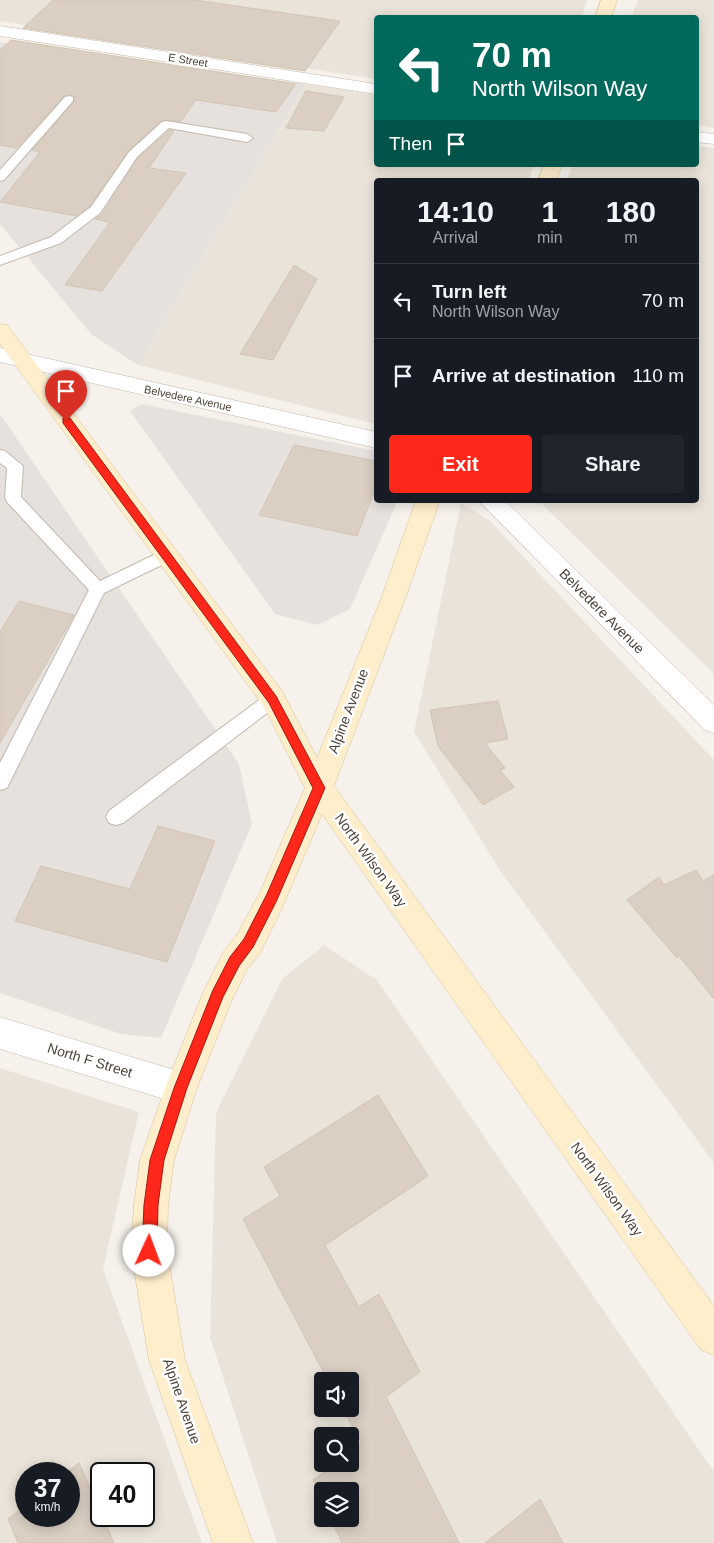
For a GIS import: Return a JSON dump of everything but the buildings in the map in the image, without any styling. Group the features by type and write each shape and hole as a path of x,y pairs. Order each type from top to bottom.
{"main road":[{"path":"604,15 609,0"},
{"name":"North Wilson Way","path":"0,330 11,358 166,556 273,699 319,788 714,1337"},
{"name":"Alpine Avenue","path":"233,1543 167,1360 149,1251 151,1205 157,1160 181,1088 218,994 235,961 249,943 272,898 319,788 393,599 427,503"}],"street":[{"name":"E Street","path":"0,31 374,89"},
{"path":"699,137 714,139"},
{"name":"Belvedere Avenue","path":"11,358 374,440"},
{"name":"Belvedere Avenue","path":"493,503 714,722"},
{"name":"North F Street","path":"0,1033 181,1088"}],"lane":[{"path":"0,177 69,99"},
{"path":"0,261 56,240 96,210 133,155 166,124 247,138"},
{"path":"0,455 15,466 13,498 98,589"},
{"path":"0,782 98,589 166,556"},
{"path":"116,817 273,699"}],"shaded area":[{"path":"0,0 587,0 582,15 374,15 374,79 0,21"},
{"path":"638,0 714,0 714,128 699,126 699,15 632,15"},
{"path":"0,42 306,84 138,365 92,335 0,224"},
{"path":"306,84 374,95 374,167 533,167 530,178 374,178 374,424 138,365"},
{"path":"699,146 714,148 714,674 541,503 699,503 699,178 568,178 571,167 699,167"},
{"path":"142,404 374,451 374,503 397,503 350,609 317,625 275,614 130,411"},
{"path":"0,414 239,764 252,824 161,1038 121,1034 0,993"},
{"path":"461,503 490,521 714,760 714,1163 501,872 414,732"},
{"path":"324,945 377,980 714,1472 714,1543 277,1543 210,1337 216,1113 282,979"},
{"path":"0,1068 139,1112 103,1269 202,1543 0,1543"}],"route":[{"path":"66,421 252,674 273,699 319,788 272,898 249,943 235,961 218,994 181,1088 157,1160 151,1205 149,1251"}]}
